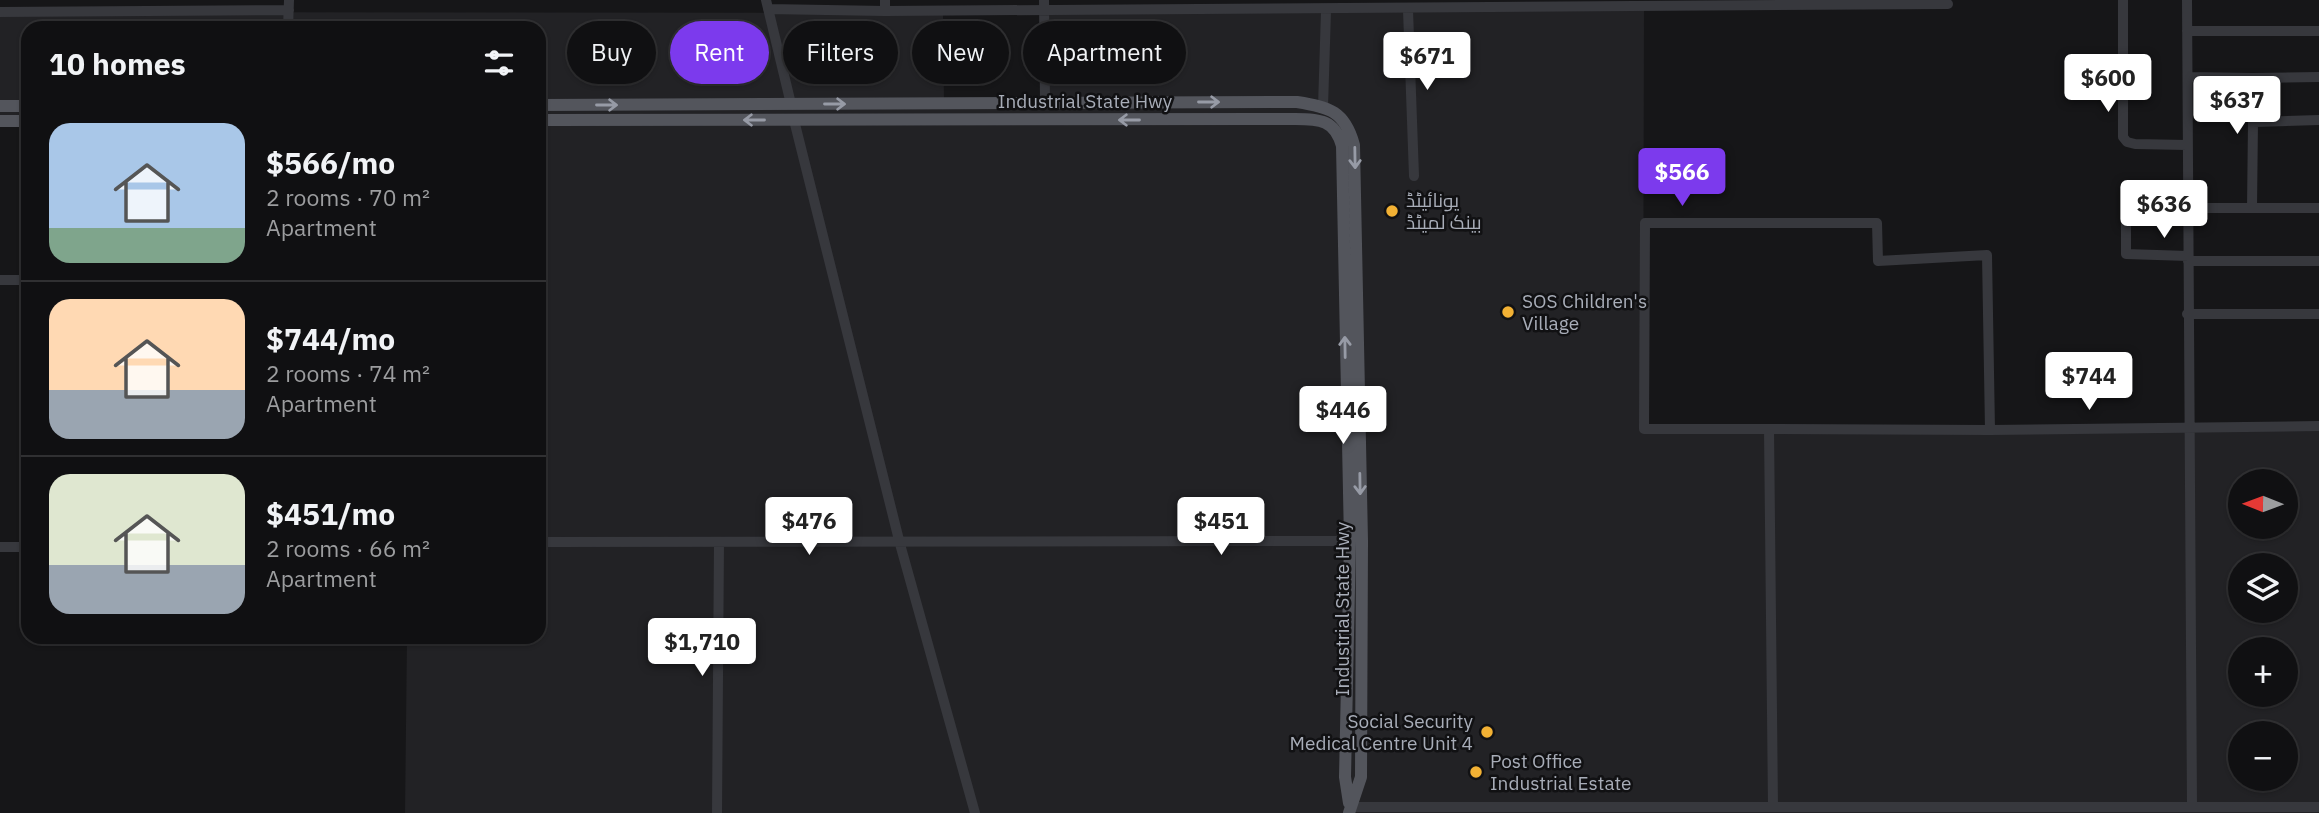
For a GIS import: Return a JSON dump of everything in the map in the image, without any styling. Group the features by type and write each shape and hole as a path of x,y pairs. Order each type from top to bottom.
{"main road":[{"name":"Industrial State Hwy","path":"546,106 1297,102 1323,107 1344,119 1354,145 1356,541 1345,777 1349,810"},
{"path":"868,103 868,120"},
{"path":"714,104 714,120"},
{"path":"0,106 21,106"},
{"name":"Industrial State Hwy","path":"546,120 1319,119 1335,127 1342,146 1356,541"},
{"path":"0,121 21,121"}],"street":[{"path":"1044,0 1045,103"},
{"path":"2123,0 2123,137 2127,142 2135,144 2187,145"},
{"path":"2187,0 2192,807"},
{"path":"791,104 767,4 1044,13 1326,11 1346,5 1408,10 1565,4 1948,4"},
{"path":"0,12 289,5"},
{"path":"1408,10 1414,176"},
{"path":"1323,107 1326,11"},
{"path":"2187,31 2319,31"},
{"path":"2188,77 2319,77"},
{"path":"2252,208 2253,78"},
{"path":"794,120 899,541 975,813"},
{"path":"2253,121 2319,120"},
{"path":"2126,185 2126,254 2188,259 2319,261"},
{"path":"2126,216 2252,208 2319,208"},
{"path":"1990,430 1987,255 1878,261 1877,223 1645,223 1644,429 1990,430 2319,426"},
{"path":"0,280 21,280"},
{"path":"2187,314 2319,314"},
{"path":"1769,429 1773,807"},
{"path":"546,542 1356,541"},
{"path":"718,813 719,542"},
{"path":"0,547 21,547"},
{"path":"1349,810 1773,807 2033,810 2319,807"}],"shaded area":[{"path":"1644,10 1643,424 2319,427 2319,813 405,813 407,644 546,644 546,21 21,21 21,127 0,127 0,12 943,13 943,21 912,21 912,84 944,84 944,101 1046,100 1047,84 1186,84 1186,21 1049,21 1049,12"}],"place":[{"name":"یونائیٹڈ بینک لمیٹڈ","path":"1392,211"},
{"name":"SOS Children's Village","path":"1508,312"},
{"name":"Social Security Medical Centre Unit 4","path":"1487,732"},
{"name":"Post Office Industrial Estate","path":"1476,772"}]}
